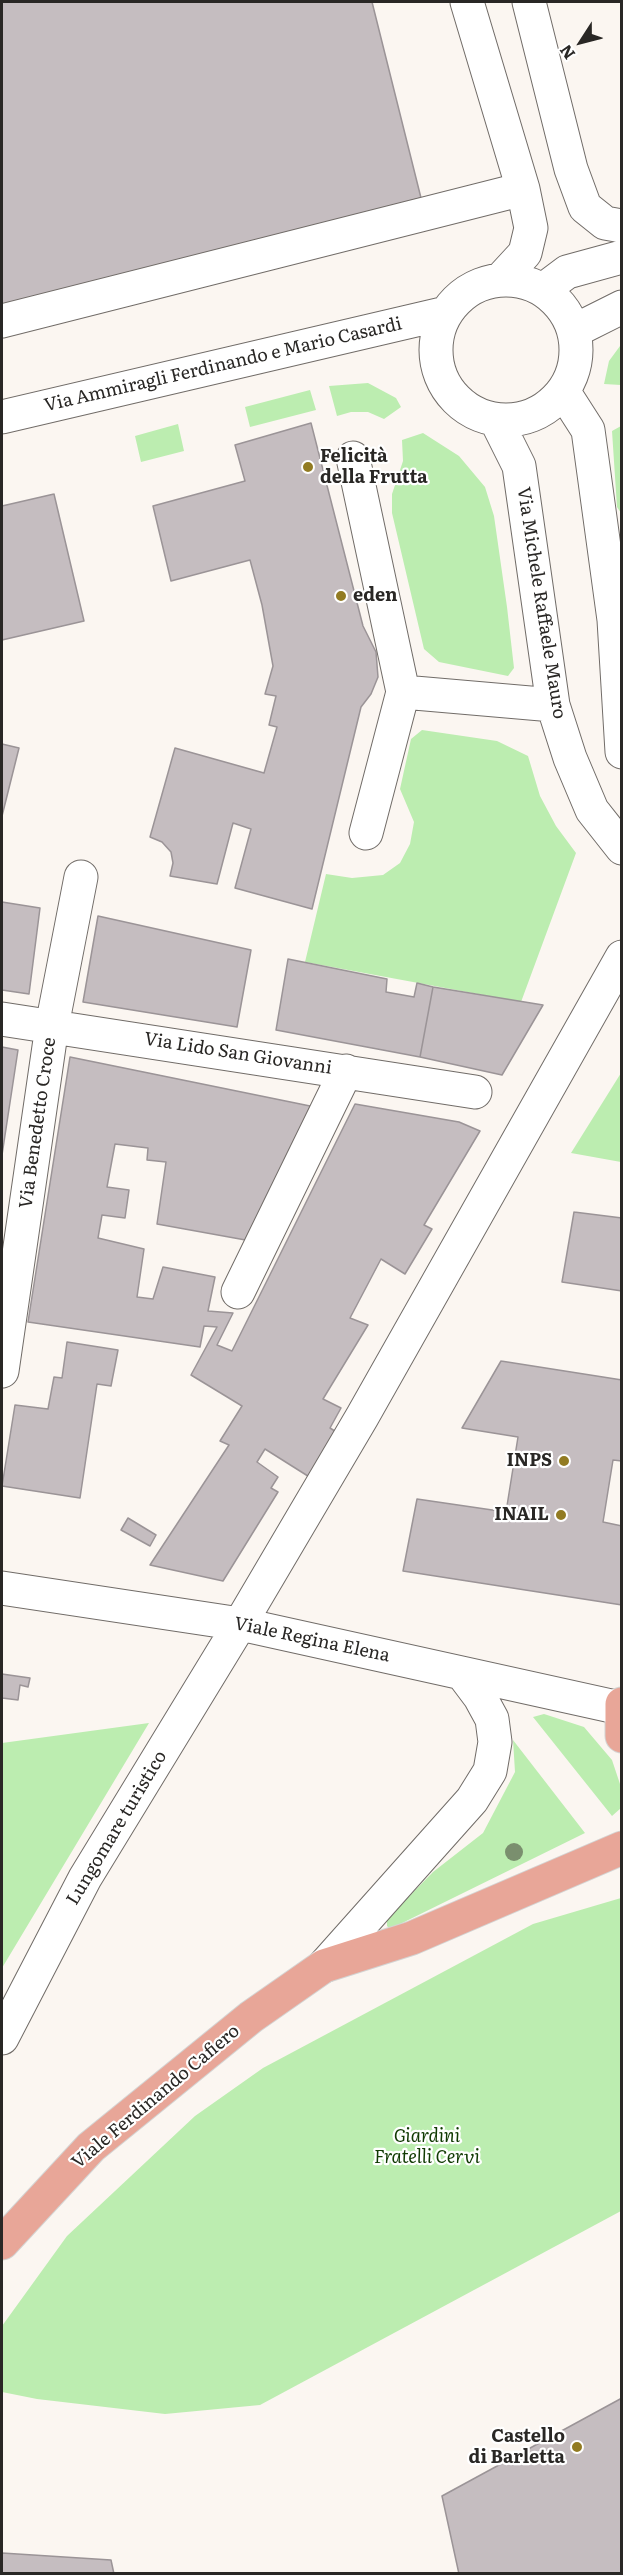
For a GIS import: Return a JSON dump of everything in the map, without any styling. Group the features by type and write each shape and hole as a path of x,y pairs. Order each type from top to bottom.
{"main road":[{"name":"Viale Ferdinando Cafiero","path":"2,2243 91,2147 251,2017 324,1966 412,1938 621,1848"}],"street":[{"path":"467,2 523,189 531,228 525,253 501,279"},
{"path":"529,2 571,169 585,207 605,223 621,226"},
{"path":"2,321 523,189"},
{"path":"543,290 567,272 621,257"},
{"path":"501,279 523,281 543,290 557,301 574,331 573,372 563,391 550,405 534,415 515,420 496,420 474,412 455,399 442,380 436,357 437,334 446,313 460,296 480,284 501,279"},
{"path":"574,331 621,307"},
{"name":"Via Ammiragli Ferdinando e Mario Casardi","path":"2,417 446,313"},
{"path":"563,391 588,430 614,620 621,752"},
{"name":"Via Michele Raffaele Mauro","path":"496,420 519,466 553,705 570,758 592,810 616,843"},
{"path":"353,458 403,692 366,833"},
{"path":"403,692 553,705"},
{"name":"Via Benedetto Croce","path":"2,1371 52,1026 81,877"},
{"name":"Lungomare turistico","path":"2,2038 85,1878 240,1624 362,1417 621,957"},
{"name":"Via Lido San Giovanni","path":"2,1019 475,1092"},
{"path":"238,1292 345,1071"},
{"name":"Viale Regina Elena","path":"2,1588 240,1624 462,1673 621,1716"},
{"name":"Viale Ferdinando Cafiero","path":"324,1966 472,1800 490,1771 495,1742 492,1719 480,1697 462,1673"}],"green space":[{"path":"620,346 621,385 604,384 609,361"},
{"path":"368,383 396,398 401,407 384,419 368,412 351,412 337,416 329,386"},
{"path":"310,390 316,410 250,427 245,407"},
{"path":"178,424 184,451 141,462 135,436"},
{"path":"621,426 621,513 617,507 612,431"},
{"path":"423,433 459,456 485,487 494,516 507,607 514,668 508,676 439,662 424,649 392,513 392,494 403,461 402,440"},
{"path":"422,730 497,741 528,756 540,796 556,826 576,853 521,1002 305,962 326,874 352,878 383,875 400,863 410,844 414,822 400,789 411,739"},
{"path":"621,1073 621,1162 571,1153"},
{"path":"544,1714 584,1727 612,1760 622,1790 621,1808 612,1816 533,1717"},
{"path":"149,1723 2,1968 2,1743"},
{"path":"513,1740 585,1833 390,1929 387,1926 387,1919 433,1872 483,1833 515,1772"},
{"name":"Giardini Fratelli Cervi","path":"621,1898 621,2211 260,2405 165,2414 37,2399 2,2392 2,2326 67,2236 195,2116 263,2068 533,1924"}],"building":[{"path":"2,2 372,2 421,198 2,306"},
{"path":"311,423 363,626 376,652 378,677 371,694 361,707 312,909 235,888 251,829 233,823 217,884 170,876 173,863 171,852 162,842 150,837 175,748 264,773 277,727 269,725 276,696 265,694 273,666 262,605 250,560 171,581 153,506 245,481 235,445"},
{"path":"54,494 84,621 2,640 2,506"},
{"path":"2,744 19,748 2,816"},
{"path":"2,902 40,908 29,994 2,990"},
{"path":"98,916 251,950 237,1027 83,1002"},
{"path":"288,959 387,979 386,992 414,997 417,983 433,987 420,1057 276,1030"},
{"path":"433,987 543,1005 502,1075 420,1057"},
{"path":"2,1047 18,1050 2,1155"},
{"path":"70,1057 315,1107 251,1241 157,1224 166,1162 147,1160 148,1148 115,1144 107,1187 129,1190 125,1218 102,1215 98,1238 144,1249 137,1297 153,1299 163,1267 215,1277 208,1311 233,1313 217,1345 232,1351 355,1104 459,1122 480,1131 424,1225 432,1229 405,1274 381,1259 350,1318 368,1325 323,1399 341,1408 330,1428 338,1433 311,1478 265,1449 257,1462 278,1477 271,1488 278,1492 223,1581 150,1565 229,1445 220,1441 242,1406 191,1375 217,1327 204,1326 200,1347 28,1322"},
{"path":"574,1212 622,1218 622,1291 562,1282"},
{"path":"67,1342 118,1350 111,1386 97,1384 80,1498 2,1486 15,1405 48,1409 54,1377 62,1378"},
{"path":"501,1361 622,1380 622,1461 613,1460 603,1522 622,1526 622,1605 403,1571 417,1499 506,1512 518,1437 462,1428"},
{"path":"128,1518 156,1535 150,1546 121,1530"},
{"path":"2,1674 30,1678 28,1687 20,1685 18,1700 2,1698"},
{"name":"Castello di Barletta","path":"622,2398 622,2574 459,2574 442,2496"},
{"path":"2,2553 111,2560 114,2574 2,2574"}],"place":[{"name":"Felicità della Frutta","path":"308,467"},
{"name":"eden","path":"341,596"},
{"name":"INPS","path":"564,1461"},
{"name":"INAIL","path":"561,1515"},
{"name":"Castello di Barletta","path":"577,2447"}]}
